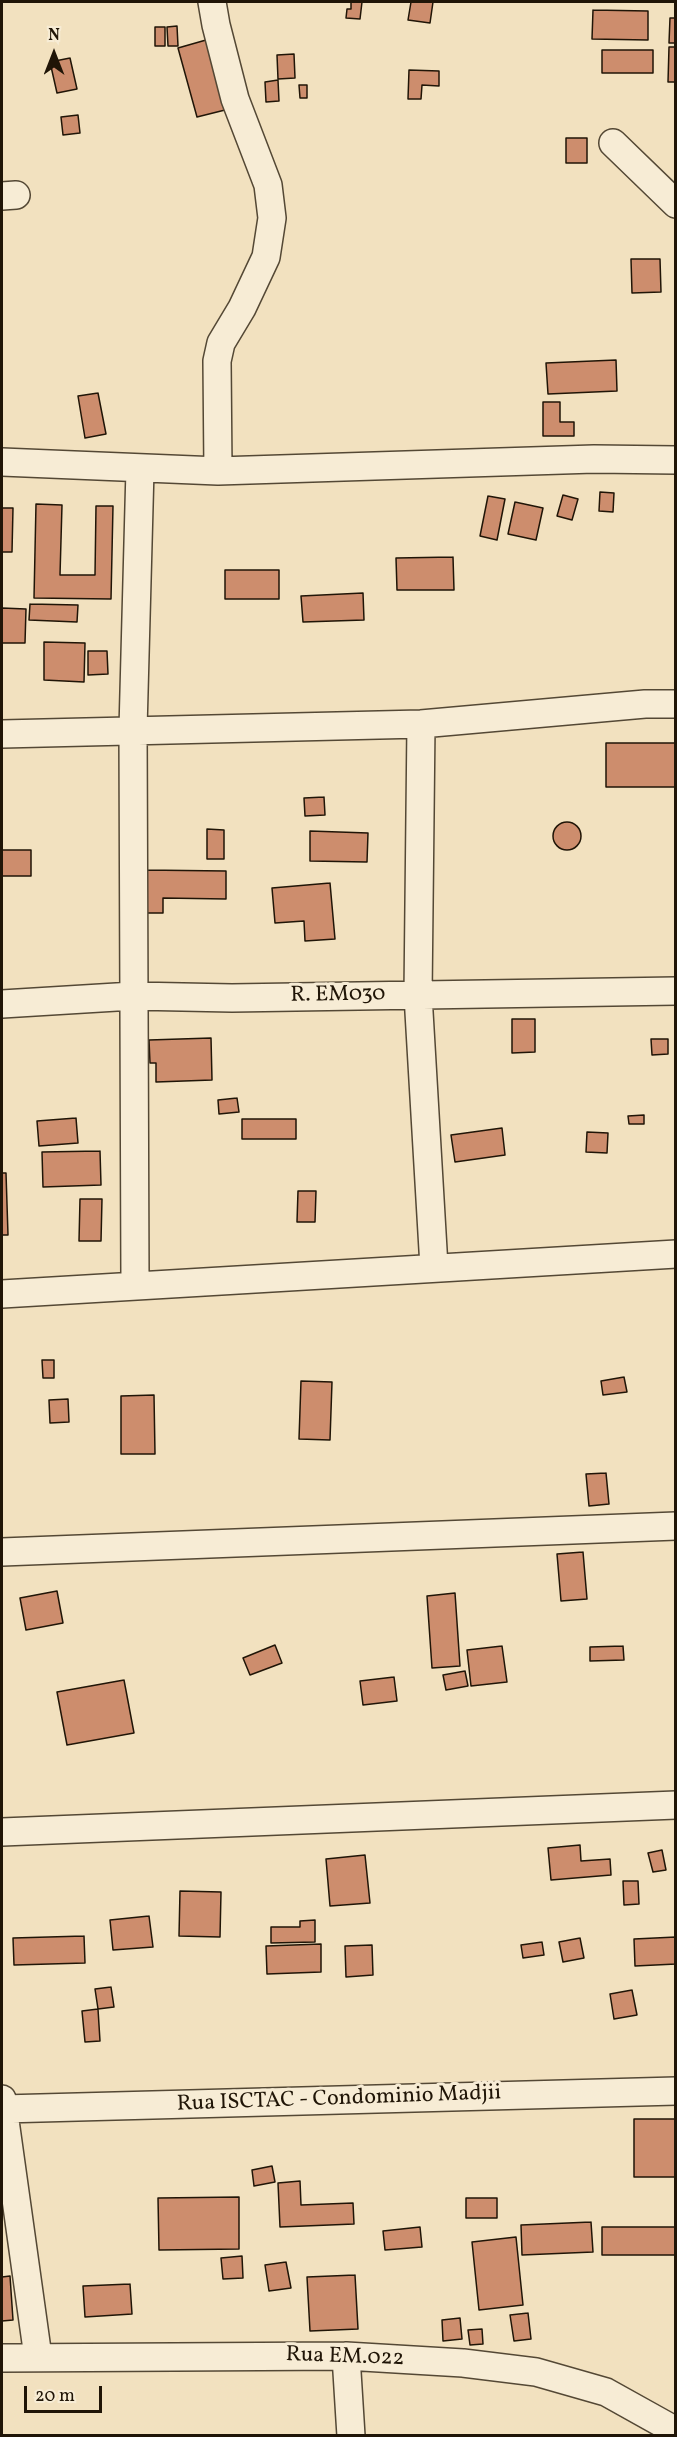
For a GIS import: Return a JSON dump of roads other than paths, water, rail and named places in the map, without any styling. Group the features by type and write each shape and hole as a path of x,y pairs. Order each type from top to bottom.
{"street":[{"path":"212,2 235,99 268,185 272,218 266,257 242,308 220,343 217,361 218,471"},
{"path":"613,143 675,204"},
{"path":"2,462 218,471 594,459 675,460"},
{"path":"135,1284 133,729 140,469"},
{"path":"2,734 133,729 422,724 645,704 675,704"},
{"path":"422,724 418,995 434,1267"},
{"name":"R. EM030","path":"2,1004 133,996 232,998 675,991"},
{"path":"2,1294 135,1284 675,1254"},
{"path":"2,1552 675,1526"},
{"path":"2,1832 675,1805"},
{"name":"Rua ISCTAC - Condominio Madjii","path":"2,2104 675,2091"},
{"path":"2,2104 38,2357"},
{"path":"346,2356 351,2436"},
{"name":"Rua EM.022","path":"2,2358 346,2356 463,2363 536,2372 606,2392 675,2431"}]}
